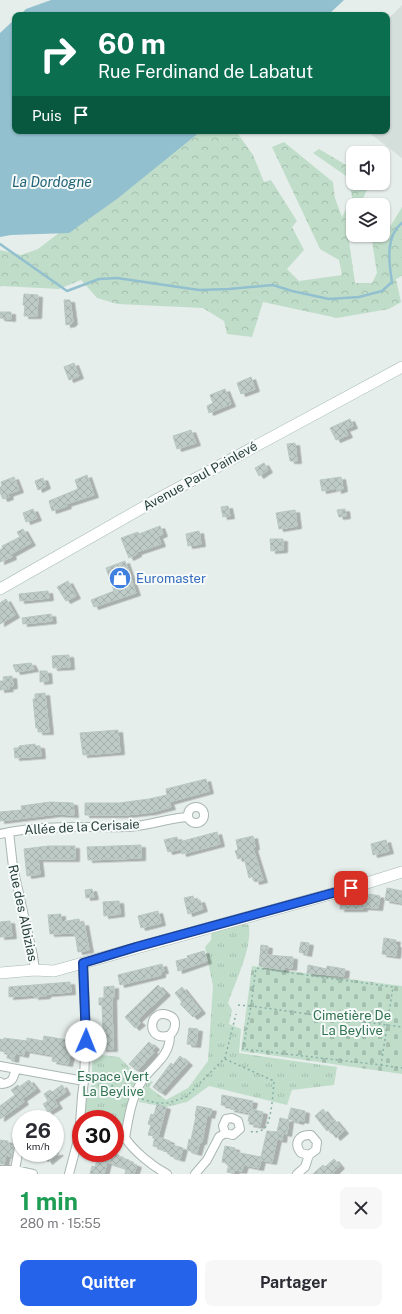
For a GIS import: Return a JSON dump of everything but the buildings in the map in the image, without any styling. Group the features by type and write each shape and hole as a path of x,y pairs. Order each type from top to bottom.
{"main road":[{"name":"Avenue Paul Painlevé","path":"0,589 156,500 402,367"},
{"path":"0,973 54,970 83,963 338,892 402,872"}],"street":[{"name":"Allée de la Cerisaie","path":"0,834 43,827 130,827 188,817"},
{"name":"Rue des Albizias","path":"9,832 13,867 35,970"},
{"path":"81,1110 86,1028 83,963"},
{"path":"167,1174 143,1157 125,1138 134,1097 139,1085 166,1053 170,1043 170,1036"},
{"path":"0,1066 84,1081"},
{"path":"0,1082 2,1084 8,1084 16,1069"},
{"path":"232,1118 238,1121 240,1129 233,1135 225,1132 223,1126 226,1119 232,1118"},
{"path":"195,1174 207,1160 218,1137 225,1132"},
{"path":"297,1174 305,1167 310,1155"},
{"path":"15,1170 16,1162"},
{"path":"69,1174 72,1162"},
{"path":"0,1170 15,1170 33,1174"}],"path":[{"path":"381,1066 393,987 256,968 243,1049 381,1066 402,1068"},
{"path":"238,1005 402,1027"},
{"path":"134,1097 156,1103 168,1103 186,1097 225,1058 236,1014"},
{"path":"225,1058 274,1081 272,1100 266,1125 262,1130 254,1132 240,1129"},
{"path":"82,1096 103,1095 122,1078 133,1081 139,1085"}],"shaded area":[{"path":"402,5 402,158 390,149 390,146 386,146 371,134 390,134 390,17"}],"green space":[{"path":"194,134 238,134 253,155 264,182 271,180 297,221 292,227 304,250 287,269 299,281 342,275 339,260 320,249 272,147 284,142 333,182 335,198 342,217 346,209 346,242 349,242 355,283 372,283 377,273 372,242 390,242 390,227 402,207 402,276 396,279 401,302 389,309 337,318 263,302 252,337 227,334 224,321 203,308 117,304 97,298 81,280 59,289 0,287 0,250 21,255 38,249 90,209"},
{"path":"319,149 346,165 346,176 313,153"},
{"path":"351,190 367,190 363,198 352,198"},
{"path":"244,924 249,925 246,954 228,1003 232,1010 229,1024 241,1029 239,1053 337,1067 334,1085 292,1090 287,1105 209,1086 187,1102 166,1107 139,1102 140,1095 149,1079 153,1082 149,1087 166,1100 188,1088 208,1061 213,986 205,947 211,940 212,933"},
{"name":"Cimetière De La Beylive","path":"252,966 402,986 402,1074 241,1051"},
{"name":"Espace Vert La Beylive","path":"93,1054 119,1057 140,1078 127,1120 124,1124 124,1110 84,1110 87,1091 91,1088"}],"water":[{"path":"51,0 344,0 331,12 23,12 26,9"},
{"name":"La Dordogne","path":"12,22 12,134 197,134 117,199 69,233 11,235 0,237 0,33"}],"waterway":[{"path":"0,244 67,291 99,279 117,278 199,290 273,285 292,291 329,299 359,297 382,291 392,282 389,259 391,243 393,235 402,223"}],"place":[{"name":"Euromaster","path":"120,578"}],"route":[{"path":"86,1041 83,963 351,888"}]}
